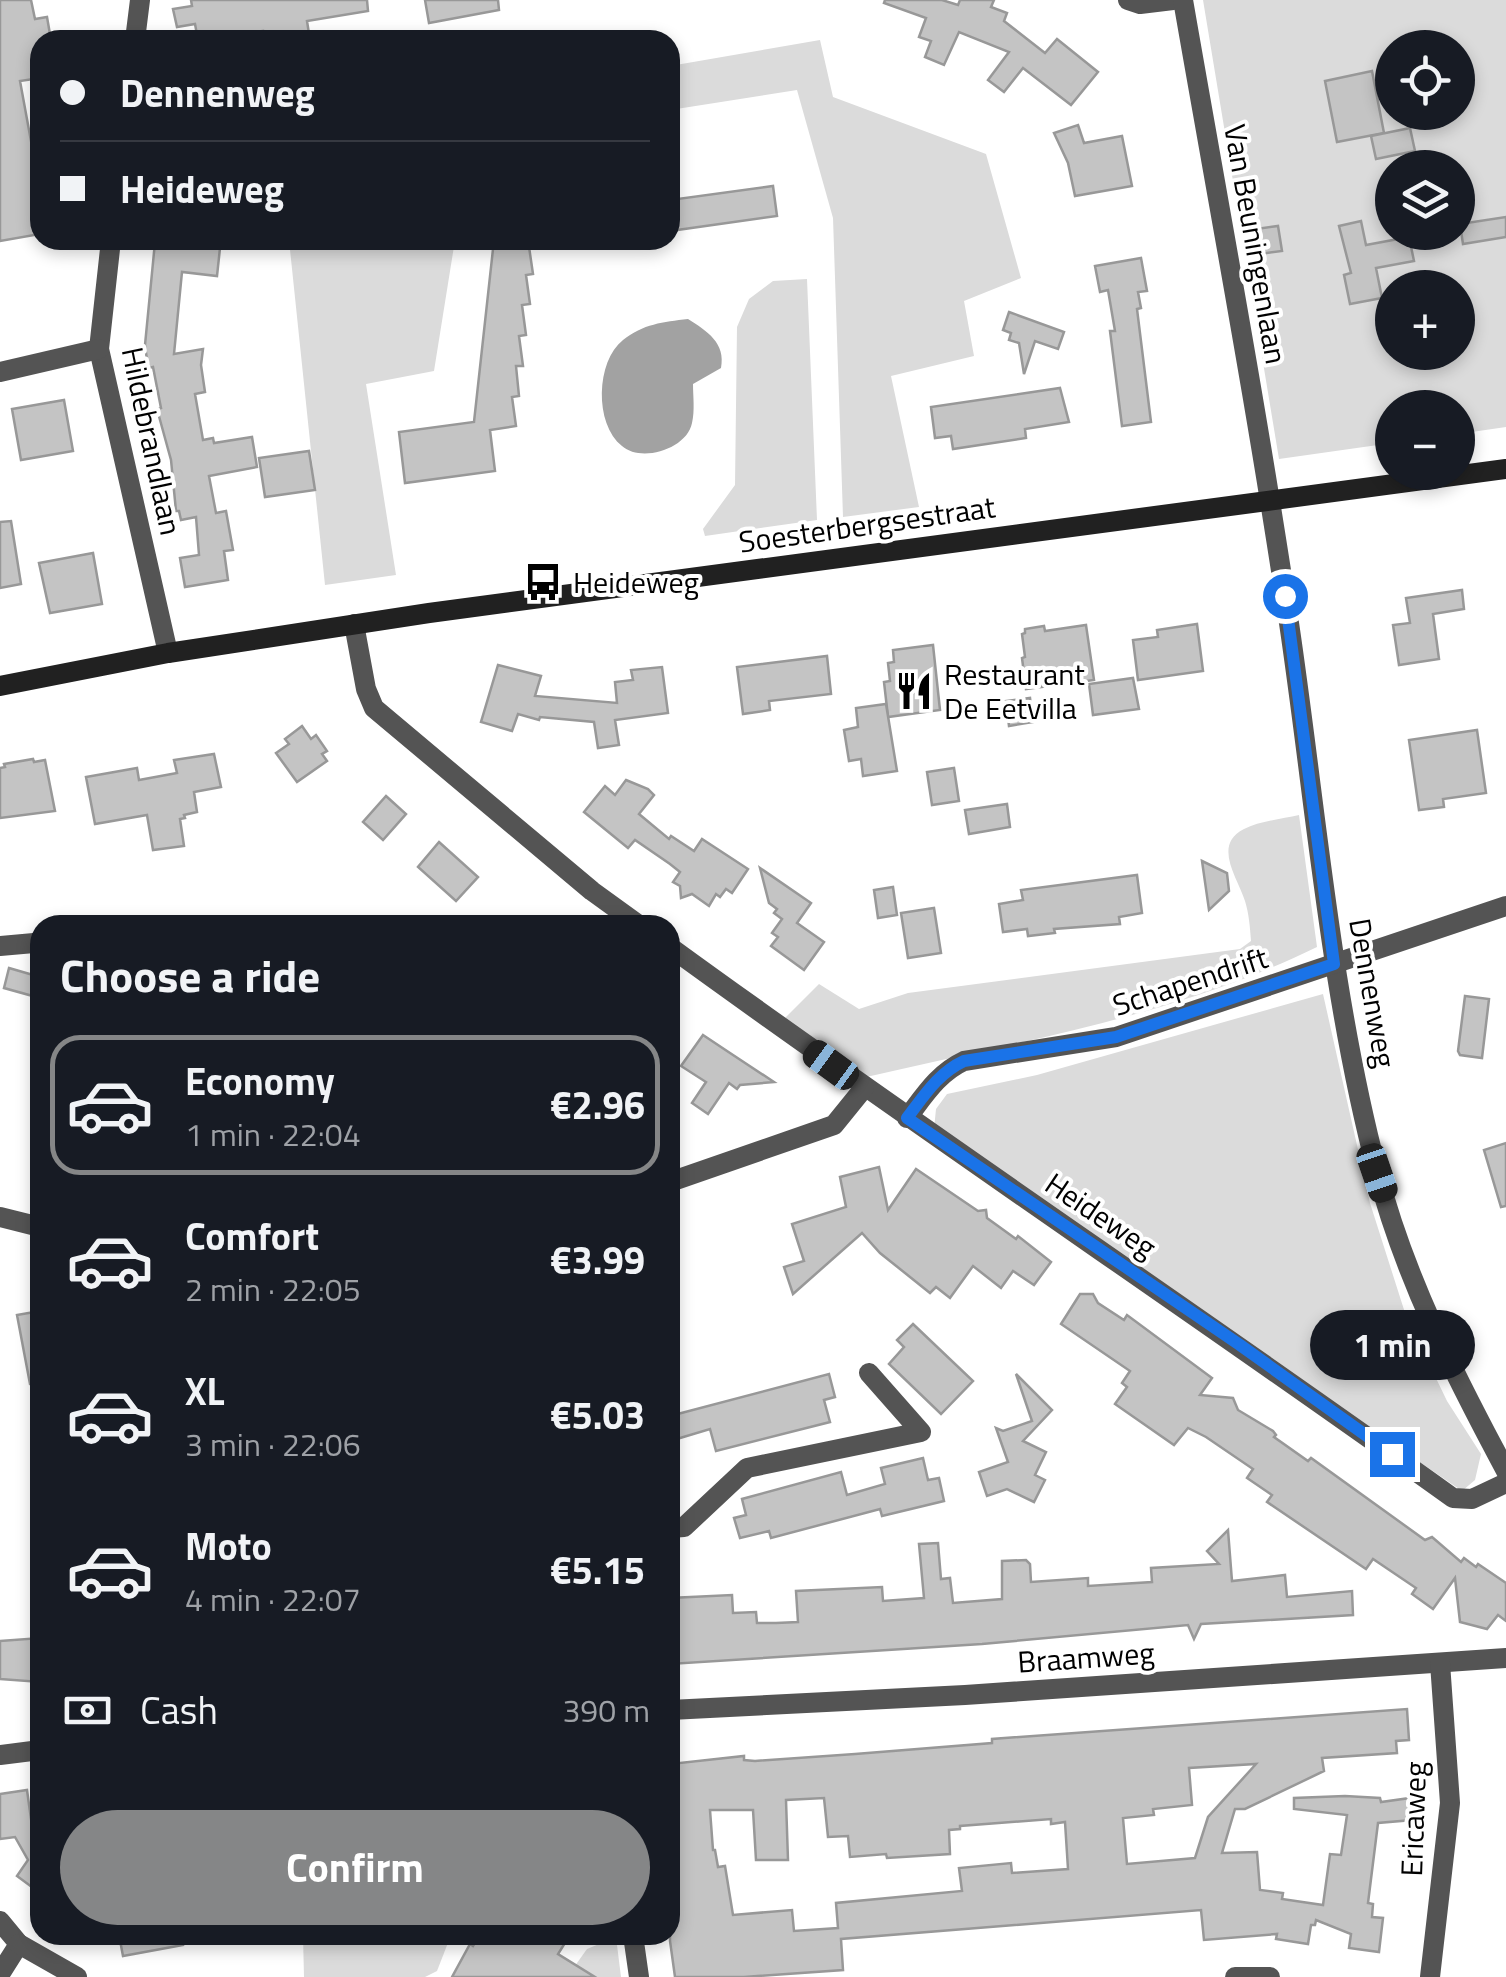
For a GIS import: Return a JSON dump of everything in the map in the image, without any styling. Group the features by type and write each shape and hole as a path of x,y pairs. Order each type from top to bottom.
{"main road":[{"name":"Soesterbergsestraat","path":"0,686 168,653 354,624 1506,469"}],"street":[{"path":"136,30 140,0"},
{"path":"1128,0 1140,4 1173,0"},
{"name":"Van Beuningenlaan","path":"1182,0 1270,499"},
{"name":"Hildebrandlaan","path":"111,250 99,349 168,653"},
{"path":"0,372 99,349"},
{"name":"Dennenweg","path":"1270,499 1304,721 1334,964 1377,1173 1422,1304 1506,1472"},
{"path":"354,624 366,688 374,708 626,915"},
{"name":"Schapendrift","path":"907,1118 948,1068 964,1061 1116,1037 1506,906"},
{"path":"0,946 30,943"},
{"name":"Heideweg","path":"680,955 1453,1498 1472,1499 1506,1483"},
{"path":"680,1179 834,1125 864,1088"},
{"path":"0,1217 30,1224"},
{"path":"680,1527 747,1468 922,1432 869,1372"},
{"name":"Braamweg","path":"680,1709 965,1695 1506,1658"},
{"name":"Ericaweg","path":"1430,1977 1450,1803 1440,1663"},
{"path":"0,1755 30,1751"},
{"path":"0,1921 19,1944 77,1977"},
{"path":"0,1974 19,1944"},
{"path":"635,1945 639,1977"},
{"path":"1236,1977 1270,1977"}],"shaded area":[{"path":"1203,0 1506,0 1506,427 1475,432 1475,390 1375,390 1375,445 1279,459"},
{"path":"820,40 833,97 986,154 1021,278 964,301 974,356 891,376 919,507 843,517 833,218 797,90 680,108 680,64"},
{"path":"290,250 453,250 434,371 366,384 396,575 325,585"},
{"path":"807,279 817,520 705,536 703,529 735,485 737,327 749,299 773,281"},
{"path":"688,319 718,345 721,368 693,384 692,423 682,440 662,451 630,451 613,436 603,408 603,377 608,362 623,340 638,330"},
{"path":"1299,815 1317,947 1263,971 1151,1010 862,1078 781,1022 819,984 859,1009 908,993 1240,949 1251,941 1250,926 1230,862 1230,844 1250,826"},
{"path":"1323,994 1370,1203 1406,1316 1447,1401 1481,1454 1475,1480 1462,1491 934,1129 936,1109 947,1094 1037,1075"},
{"path":"303,1945 447,1945 437,1971 425,1977 304,1977"},
{"path":"617,1945 621,1977 567,1977 587,1949"}],"building":[{"path":"0,0 31,0 35,19 47,17 49,30 30,30 30,80 20,81 30,136 30,236 0,241"},
{"path":"191,0 367,0 368,11 307,21 308,30 196,30 195,24 177,27 173,9 192,6"},
{"path":"425,0 498,0 499,10 429,23"},
{"path":"942,0 958,5 960,0 994,0 991,7 1007,13 1004,21 1045,53 1057,39 1098,72 1071,105 1023,68 1004,92 988,80 1009,52 959,32 944,65 925,57 931,41 919,37 926,18 884,3"},
{"path":"1372,71 1375,130 1384,133 1337,142 1325,81"},
{"path":"1078,125 1084,143 1122,136 1132,186 1075,196 1068,163 1054,133"},
{"path":"1410,130 1415,150 1375,150 1375,154 1371,136"},
{"path":"773,186 777,216 680,230 680,199"},
{"path":"1506,217 1506,237 1475,242 1475,222"},
{"path":"1361,221 1366,245 1375,243 1375,250 1412,250 1414,261 1376,268 1375,299 1350,304 1344,275 1351,273 1339,226"},
{"path":"1278,226 1282,251 1259,254 1256,229"},
{"path":"154,250 220,250 217,276 182,272 174,354 203,349 205,392 195,394 203,440 213,438 214,443 252,437 257,467 209,476 216,513 226,511 233,550 224,551 228,580 185,587 180,558 199,555 196,517 181,520 176,511 171,460 145,345"},
{"path":"493,250 529,250 533,274 526,275 530,304 522,305 526,335 519,336 523,366 516,366 519,396 512,397 516,426 490,430 495,471 405,483 399,432 474,422"},
{"path":"1141,258 1147,291 1138,292 1141,308 1137,309 1151,422 1122,426 1110,331 1115,331 1108,290 1100,292 1095,266"},
{"path":"1009,312 1064,332 1058,349 1035,341 1024,374 1019,343 1009,340 1011,333 1003,330"},
{"path":"1060,388 1069,422 1025,429 1026,438 953,449 951,436 935,438 931,407"},
{"path":"64,400 73,451 21,460 12,409"},
{"path":"309,451 315,490 265,497 259,458"},
{"path":"11,521 21,584 0,588 0,522"},
{"path":"93,553 102,604 50,613 39,563"},
{"path":"1462,590 1464,609 1433,614 1439,659 1399,665 1393,625 1410,623 1406,598"},
{"path":"1197,624 1203,671 1138,680 1133,640 1158,637 1157,630"},
{"path":"1086,625 1094,680 1026,689 1022,658 1025,629 1044,626 1045,631"},
{"path":"933,645 940,710 888,717 884,682 890,681 888,663 894,662 893,650"},
{"path":"827,656 831,694 769,701 770,710 743,714 737,667"},
{"path":"498,665 541,676 535,696 617,703 615,682 633,680 631,670 662,667 668,713 615,720 619,745 598,748 594,722 540,717 539,720 518,714 512,731 481,722"},
{"path":"1133,678 1139,709 1093,715 1089,684"},
{"path":"1030,698 1033,722 1009,726 1006,701"},
{"path":"886,704 897,771 863,776 861,759 849,761 844,730 858,727 856,708"},
{"path":"302,726 311,739 316,735 327,751 322,754 327,761 297,782 276,753 289,744 285,739"},
{"path":"1477,730 1486,793 1443,799 1444,807 1419,810 1409,740"},
{"path":"214,754 221,787 194,792 197,812 180,819 184,846 153,850 147,815 95,824 86,777 137,768 139,780 177,773 174,760"},
{"path":"33,759 45,760 55,811 0,818 0,768"},
{"path":"954,768 959,801 932,805 927,772"},
{"path":"626,780 654,795 639,814 669,839 671,836 694,851 702,839 748,869 732,893 726,889 720,897 716,894 709,906 692,894 681,898 680,886 673,882 680,872 635,840 628,848 584,812 605,786 615,795"},
{"path":"386,796 406,814 383,840 363,822"},
{"path":"1007,804 1010,827 969,834 965,810"},
{"path":"439,842 478,877 456,901 418,867"},
{"path":"1202,861 1227,873 1229,891 1209,910"},
{"path":"760,868 811,903 797,923 824,942 804,970 771,946 778,937 772,933 782,919 769,903"},
{"path":"1137,875 1142,913 1119,917 1120,924 1054,929 1055,933 1028,936 1027,929 1003,932 999,904 1023,900 1021,890"},
{"path":"893,887 897,915 878,918 874,890"},
{"path":"934,908 941,953 908,958 901,913"},
{"path":"9,968 30,974 30,995 4,988"},
{"path":"1465,996 1489,999 1482,1058 1460,1055 1458,1051"},
{"path":"703,1035 774,1082 740,1085 737,1089 729,1083 708,1114 692,1103 706,1082 681,1066"},
{"path":"1506,1143 1506,1206 1501,1207 1484,1150"},
{"path":"879,1167 888,1210 916,1169 978,1211 986,1210 987,1218 1051,1262 1034,1285 1013,1271 1001,1288 973,1266 950,1298 936,1287 930,1293 880,1253 862,1233 793,1294 784,1267 804,1261 792,1224 846,1207 840,1177"},
{"path":"1080,1294 1093,1294 1098,1303 1124,1320 1127,1315 1212,1378 1200,1395 1233,1398 1238,1410 1273,1431 1274,1437 1308,1461 1311,1458 1425,1540 1432,1537 1461,1562 1464,1558 1476,1567 1478,1564 1506,1583 1506,1621 1498,1615 1487,1629 1460,1622 1455,1578 1433,1609 1412,1594 1416,1588 1373,1559 1366,1569 1267,1502 1272,1495 1247,1478 1253,1469 1206,1437 1188,1428 1174,1445 1115,1404 1127,1387 1122,1383 1130,1371 1061,1324"},
{"path":"30,1313 30,1384 17,1315"},
{"path":"913,1324 973,1381 941,1414 889,1364 904,1347 897,1340"},
{"path":"829,1374 835,1397 824,1400 830,1422 716,1451 710,1429 680,1438 680,1413"},
{"path":"1016,1374 1052,1410 1023,1441 1046,1452 1035,1475 1045,1480 1034,1502 1007,1489 987,1496 979,1472 1008,1462 996,1428 1003,1431 1032,1421"},
{"path":"923,1458 928,1480 939,1478 944,1501 882,1516 880,1509 771,1538 769,1531 740,1538 734,1518 746,1515 742,1499 841,1472 847,1495 885,1484 881,1468"},
{"path":"1228,1530 1232,1581 1285,1575 1287,1597 1352,1591 1353,1615 1201,1624 1194,1639 1188,1625 982,1644 680,1663 680,1598 732,1595 733,1613 756,1612 757,1623 798,1622 796,1591 882,1587 883,1601 924,1598 919,1544 938,1543 941,1579 950,1578 953,1603 1002,1599 1002,1561 1026,1560 1030,1564 1031,1582 1088,1578 1088,1586 1152,1582 1151,1568 1219,1564 1207,1551"},
{"path":"30,1639 30,1681 0,1679 0,1641"},
{"path":"1407,1709 1409,1740 1396,1741 1397,1753 1322,1758 1324,1771 1245,1809 1235,1809 1222,1853 1257,1852 1260,1890 1283,1893 1282,1899 1323,1905 1330,1854 1341,1855 1347,1815 1294,1809 1294,1798 1345,1796 1380,1798 1381,1802 1410,1798 1412,1820 1378,1823 1368,1903 1373,1904 1372,1917 1383,1918 1379,1952 1349,1948 1351,1934 1316,1920 1311,1925 1308,1944 1276,1939 1277,1934 1204,1940 1201,1910 841,1939 843,1970 675,1977 671,1945 680,1945 680,1763 992,1743 992,1739","holes":["1256,1764 1208,1817 1195,1858 1127,1864 1123,1818 1154,1815 1153,1809 1192,1805 1189,1768","824,1798 828,1837 848,1836 850,1857 950,1854 949,1830 960,1826 1051,1819 1051,1824 1065,1822 1068,1869 1012,1873 1011,1863 959,1868 962,1891 836,1903 838,1928 794,1931 792,1910 733,1915 725,1866 718,1867 713,1850 710,1810 753,1810 756,1860 788,1860 786,1800"]},
{"path":"27,1790 30,1886 17,1876 28,1860 15,1837 0,1839 0,1794"},
{"path":"121,1945 183,1945 123,1956"},
{"path":"469,1945 564,1945 558,1954 595,1977 452,1977"}],"place":[{"name":"Heideweg","path":"543,582"},
{"name":"Restaurant De Eetvilla","path":"914,691"}],"route":[{"path":"1285,596 1334,964 1116,1037 964,1061 948,1068 907,1118 1240,1345 1392,1454"}]}
